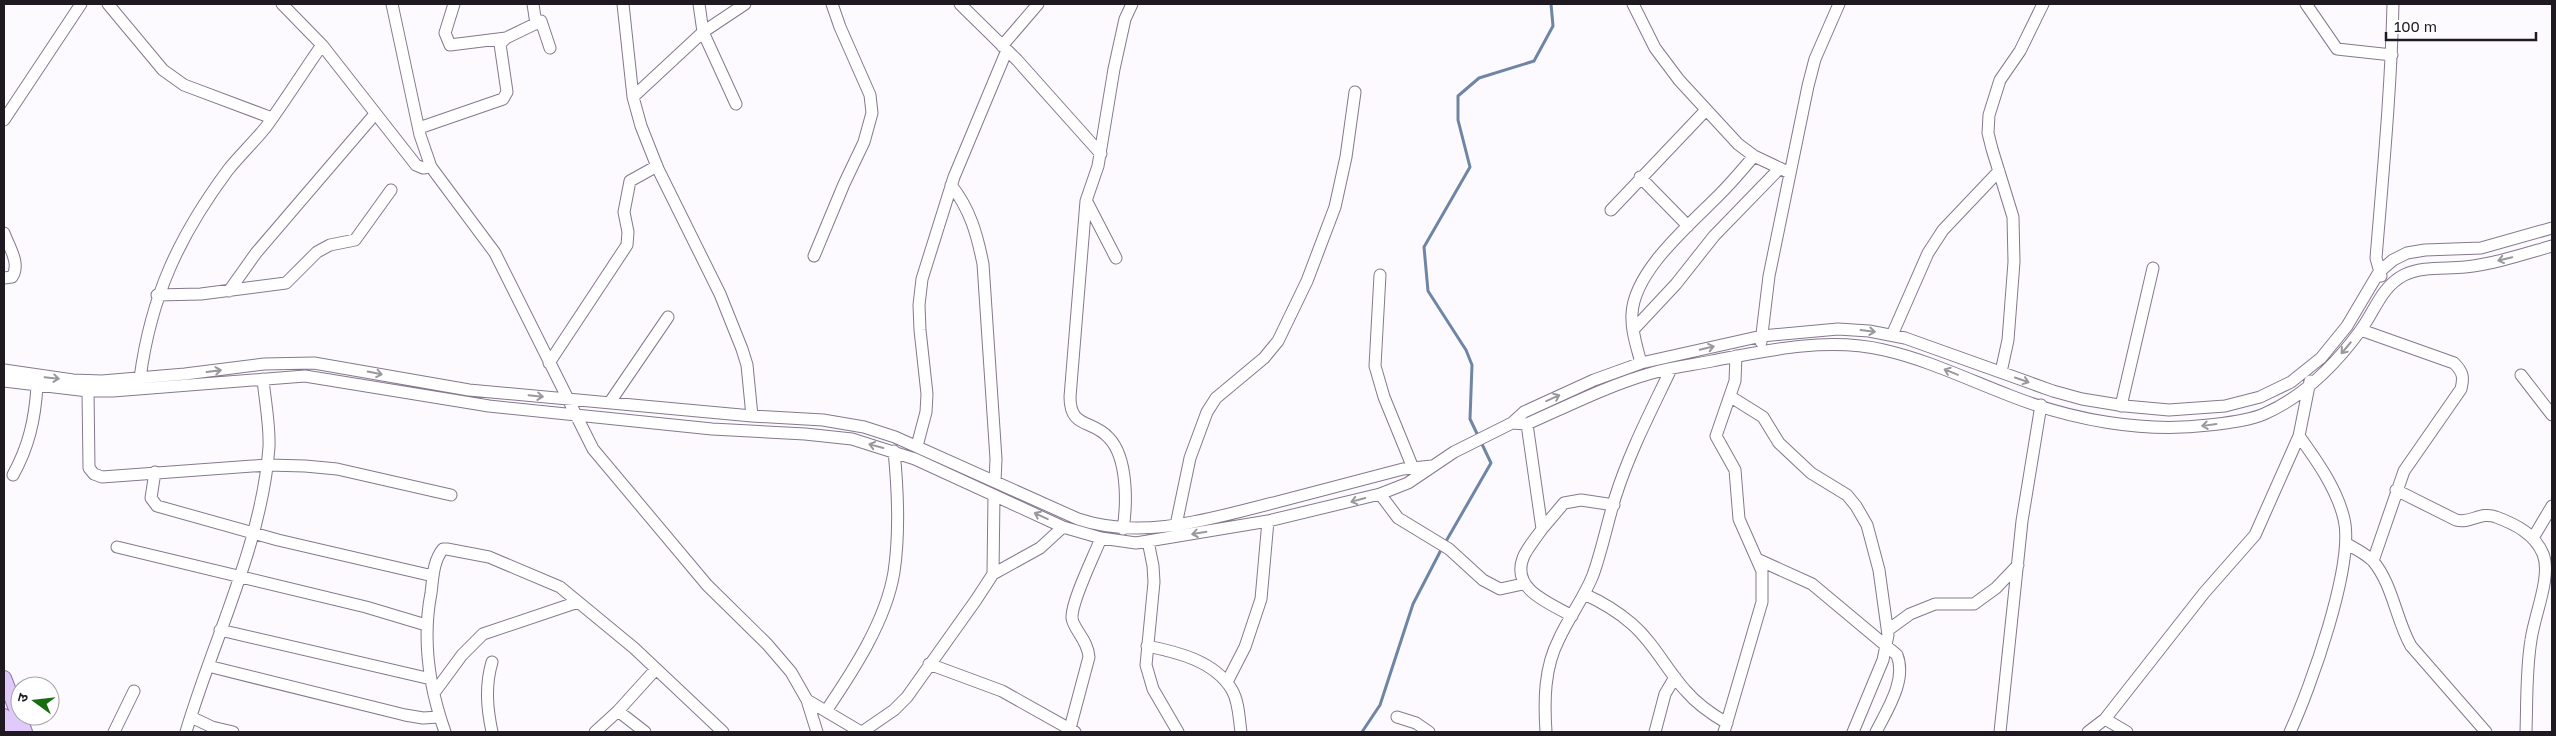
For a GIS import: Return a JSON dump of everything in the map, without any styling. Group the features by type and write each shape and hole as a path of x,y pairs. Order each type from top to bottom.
{"main road":[{"path":"4,678 10,732"},
{"path":"8,712 25,732"}],"street":[{"path":"4,120 81,4"},
{"path":"108,4 163,70 184,85 272,118"},
{"path":"282,4 322,45 416,165 431,167"},
{"path":"392,4 419,128 431,167 495,253 593,449 611,473 707,585 767,644 791,672 807,700 817,732"},
{"path":"454,4 445,33 450,45 506,38 542,21 550,48"},
{"path":"533,4 536,24"},
{"path":"623,4 633,97 641,126 657,166 720,294 742,349 747,366 752,416"},
{"path":"699,4 703,32 736,104"},
{"path":"633,97 703,32 745,4"},
{"path":"814,256 864,142 872,113 870,95 840,28 832,4"},
{"path":"960,4 1004,48 1101,154"},
{"path":"917,446 926,412 927,394 920,330 922,279 951,185 1004,48 1038,4"},
{"path":"1123,529 1127,507 1125,486 1120,462 1112,440 1102,430 1076,418 1070,410 1086,201 1101,154 1114,69 1125,19 1132,4"},
{"path":"1761,351 1769,276 1785,170 1816,59 1838,4"},
{"path":"2000,372 2008,340 2014,262 2014,217 1988,133 1988,116 2000,80 2020,51 2043,4"},
{"path":"2306,4 2337,49 2392,55"},
{"path":"2387,286 2379,272 2376,258 2392,55 2393,4"},
{"path":"1637,7 1655,48 1706,110 1738,144 1754,156 1785,170"},
{"path":"419,128 504,98 507,92 500,44 506,38"},
{"path":"140,378 145,340 158,295 171,263 196,215 229,169 272,118 322,45"},
{"path":"1176,525 1190,458 1207,412 1216,398 1264,358 1278,341 1307,282 1335,207 1346,157 1355,92"},
{"path":"1611,210 1640,177 1706,110"},
{"path":"230,291 256,253 375,114"},
{"path":"1641,363 1633,330 1632,313 1645,278 1665,249 1721,193 1754,156"},
{"path":"549,363 627,245 628,232 624,212 630,181 657,166"},
{"path":"1633,330 1676,284 1714,236 1785,170"},
{"path":"1892,335 1916,276 1943,230 1999,171"},
{"path":"1640,177 1688,226"},
{"path":"951,185 966,206 977,232 983,264 996,459 995,480"},
{"path":"158,295 230,291 279,285 290,280 317,252 330,246 355,240 390,190"},
{"path":"1086,201 1116,258"},
{"path":"4,381 88,391 138,390 305,376 489,406 574,413 712,429 805,434 852,439 894,451 1063,527 1101,538 1148,542 1268,521 1380,494 1408,482 1460,449 1512,423 1524,412 1594,380 1641,363 1762,336 1838,329 1892,335 1951,353 2053,391 2121,406 2169,410 2224,406 2260,397 2290,382 2321,358 2347,326 2379,272 2393,260 2406,253 2425,250 2481,248 2552,228"},
{"path":"4,234 15,262 15,272 12,277 4,278"},
{"path":"1512,423 1527,424 1652,373 1761,351 1811,345 1850,345 1883,350 1926,362 2014,398 2069,414 2119,423 2174,429 2213,424 2262,415 2310,386 2330,368 2361,330 2387,286 2406,274 2426,269 2467,267 2552,246"},
{"path":"2121,406 2153,268"},
{"path":"1380,275 1375,366 1384,397 1413,468"},
{"path":"610,402 668,317"},
{"path":"2361,330 2438,356 2454,364 2462,372 2463,380 2461,390 2412,456 2396,490 2373,561"},
{"path":"1584,594 1610,607 1634,625 1702,707 1726,728 1762,602 1762,571 1759,560 1739,519 1735,470 1716,436 1735,381 1736,356"},
{"path":"4,370 73,380 140,378 299,362 342,367 469,390 752,416 823,420 856,425 917,446 1078,519 1098,526 1123,529 1176,525 1413,468 1434,466"},
{"path":"2088,732 2105,719 2204,593 2255,535 2299,436 2310,386 2311,366"},
{"path":"1546,732 1544,705 1547,672 1558,640 1584,594 1601,551 1614,505 1643,427 1671,369"},
{"path":"2521,374 2552,415"},
{"path":"186,732 239,576 252,533 267,465 269,444 263,379"},
{"path":"13,476 30,438 34,421 37,386"},
{"path":"88,391 89,468 94,474 102,476 267,465 337,469 451,494"},
{"path":"1731,397 1763,417 1779,443 1811,473 1847,495 1856,506 1867,526 1879,570 1888,630 1883,660 1853,732"},
{"path":"2000,732 2023,512 2040,405"},
{"path":"1527,424 1542,529"},
{"path":"2290,732 2316,666 2334,604 2348,544 2344,520 2334,493 2320,465 2299,436"},
{"path":"826,711 860,660 888,594 894,573 898,502 894,451"},
{"path":"155,472 151,498 157,506 252,533 433,576"},
{"path":"2396,490 2462,522 2480,515 2493,515 2514,524 2533,538 2543,554 2545,574 2530,642 2526,732"},
{"path":"1380,494 1398,518 1449,549 1483,580 1500,589 1523,584"},
{"path":"993,574 994,495"},
{"path":"1572,616 1533,593 1523,584 1521,571 1524,558 1542,529 1564,502 1581,500 1614,505"},
{"path":"2533,538 2552,506"},
{"path":"1227,682 1245,647 1261,599 1268,521"},
{"path":"807,700 862,732 900,704 993,574 1040,548 1063,527"},
{"path":"929,664 1002,691 1071,731 1089,657 1089,648 1074,624 1073,610 1101,538"},
{"path":"1148,542 1154,582 1147,646 1148,679 1178,732"},
{"path":"2348,544 2373,561 2382,574 2402,630 2411,646 2486,732"},
{"path":"117,547 239,576 426,625"},
{"path":"444,732 431,679 426,645 426,625 433,576 439,554 443,549 489,557 560,587 656,669 723,732"},
{"path":"1759,560 1812,584 1887,644 1897,655 1900,670 1899,682 1876,732"},
{"path":"1888,630 1910,614 1935,604 1974,604 1996,588 2018,565"},
{"path":"434,693 462,655 483,634 578,602"},
{"path":"220,630 431,679"},
{"path":"1147,646 1190,656 1213,670 1227,682 1237,701 1241,732"},
{"path":"492,662 488,677 487,695 492,732"},
{"path":"208,666 405,715 423,718 439,717"},
{"path":"595,732 618,712 656,669"},
{"path":"1655,732 1665,694 1675,676"},
{"path":"114,732 134,691"},
{"path":"618,712 645,732"},
{"path":"1397,716 1414,728 1429,732"},
{"path":"191,717 212,727 233,732"},
{"path":"2105,719 2127,732"}],"waterway":[{"path":"1445,543 1491,463 1470,419 1472,365 1466,350 1428,291 1424,247 1470,167 1458,120 1458,96 1479,78 1534,61 1553,26 1551,4"},
{"path":"1362,732 1380,705 1413,604 1442,548"}]}
